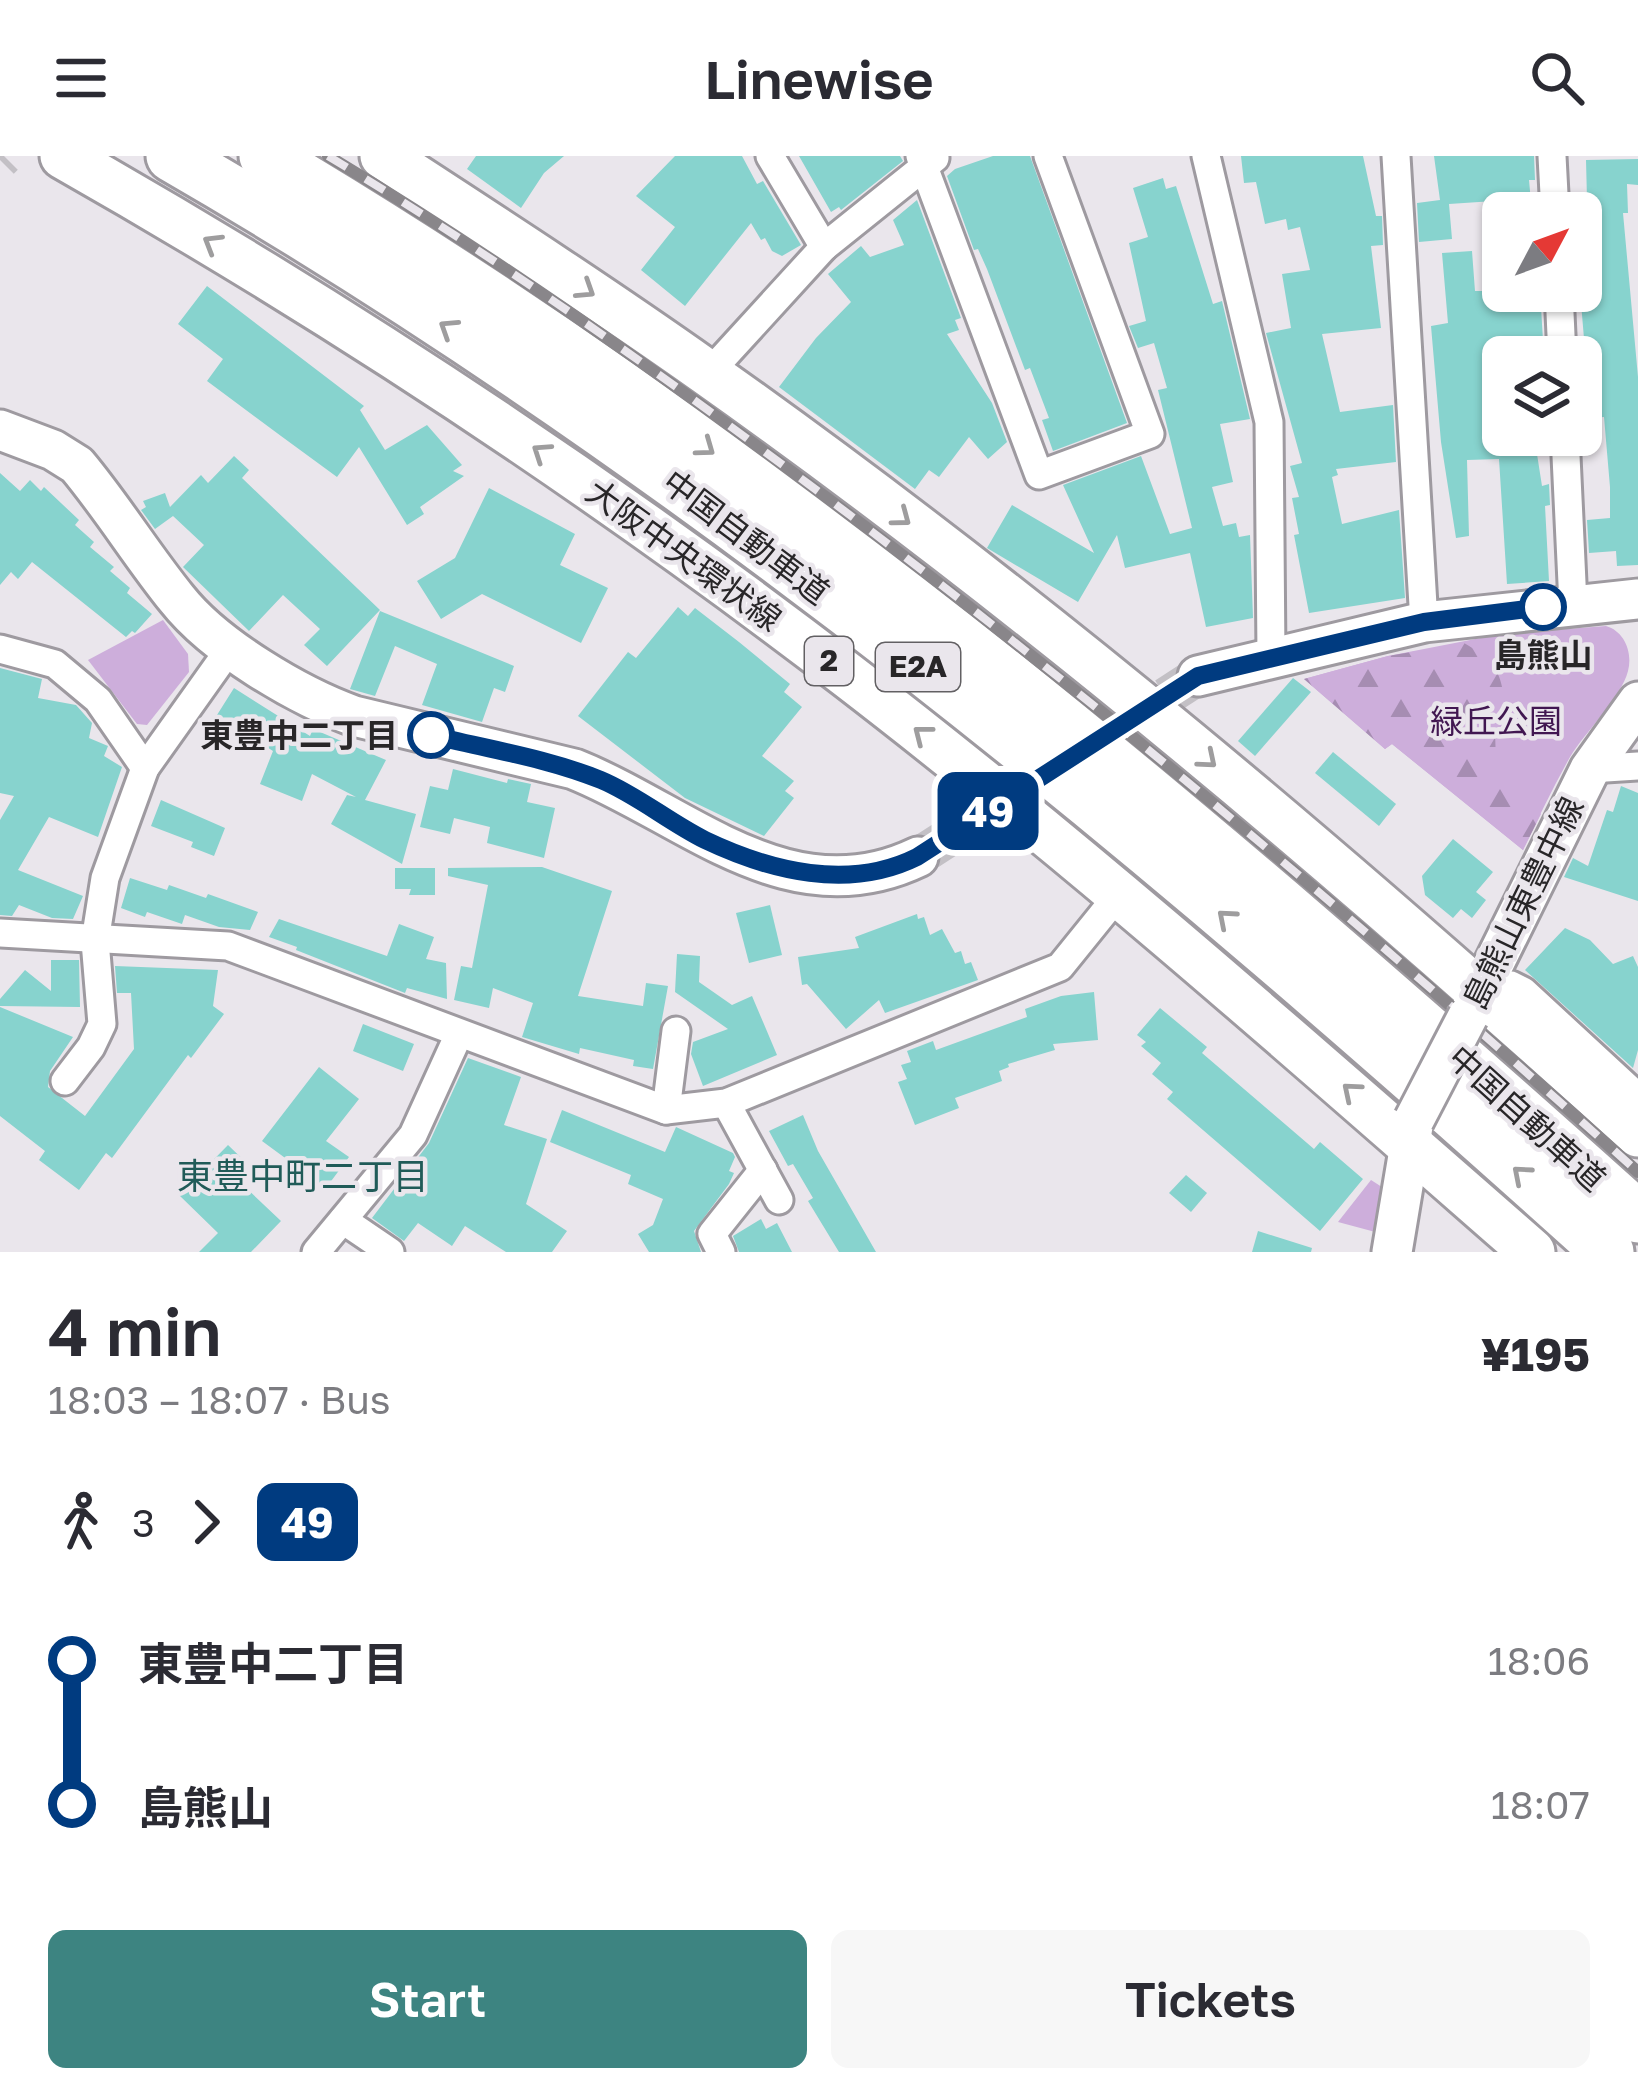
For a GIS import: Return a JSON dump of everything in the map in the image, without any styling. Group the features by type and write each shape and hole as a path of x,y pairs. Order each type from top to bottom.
{"highway":[{"name":"中国自動車道","path":"172,156 277,216 610,436 932,677 1192,889 1608,1252"},
{"name":"中国自動車道","path":"265,156 524,320 689,435 927,612 1296,913 1638,1217"}],"main road":[{"name":"大阪中央環状線","path":"63,156 382,346 562,466 850,677 1413,1132 1532,1252"},
{"path":"383,156 708,374 1070,648 1474,1004 1638,1134"}],"street":[{"path":"770,156 824,247"},
{"path":"708,374 824,247 927,159 1040,475 1150,434 1048,156"},
{"path":"1206,156 1268,422 1271,656"},
{"path":"1396,156 1424,622"},
{"path":"1552,156 1554,192"},
{"path":"0,430 53,450 77,465 179,602 231,647 323,705 574,770 608,783 704,839 770,866 827,876 890,871 917,857"},
{"path":"1566,456 1574,604"},
{"path":"1198,676 1424,622 1574,604 1632,605"},
{"path":"65,1081 102,1024 95,941 106,878 146,767 231,647"},
{"path":"0,649 55,664 98,700 146,767"},
{"name":"島熊山東豊中線","path":"1392,1252 1413,1132 1590,769 1638,702"},
{"path":"1590,769 1638,766"},
{"path":"1,935 181,940 228,946 666,1110 726,1102 1060,967 1119,894"},
{"path":"1474,1004 1511,985 1638,1097"},
{"path":"666,1110 676,1031"},
{"path":"316,1252 413,1135 459,1034"},
{"path":"726,1102 778,1200"},
{"path":"721,1252 712,1234 763,1170"},
{"path":"344,1220 390,1252"}],"green space":[{"path":"163,620 188,654 189,672 147,725 137,724 88,660"},
{"name":"緑丘公園","path":"1606,626 1626,643 1628,671 1570,757 1523,850 1392,744 1385,749 1304,679 1388,656 1501,634"},
{"path":"1464,643 1495,668 1502,687 1509,726 1495,731 1496,763 1511,764 1513,785 1541,814 1523,850 1392,744 1385,749 1304,679 1388,656"},
{"path":"1371,1180 1385,1189 1379,1233 1338,1222"}],"building":[{"path":"476,156 564,156 544,173 521,208 467,169"},
{"path":"675,156 742,156 757,184 763,181 801,245 782,256 772,251 765,238 761,240 751,223 685,306 641,270 675,227 636,196"},
{"path":"799,156 900,156 903,161 841,210 831,212"},
{"path":"993,156 1030,156 1127,423 1053,451 1042,420 1049,418 1030,368 1025,370 947,176"},
{"path":"1241,156 1363,156 1376,216 1382,216 1383,245 1371,246 1381,328 1322,334 1340,412 1393,405 1396,462 1336,469 1338,475 1332,477 1342,524 1399,510 1405,598 1309,613 1294,535 1299,534 1292,498 1299,497 1290,466 1302,463 1266,333 1291,328 1282,274 1310,270 1300,227 1288,230 1286,219 1265,224 1256,182 1244,183"},
{"path":"1434,156 1534,156 1530,192 1482,192 1482,202 1449,204 1452,239 1419,242 1417,203 1440,200"},
{"path":"1638,159 1638,185 1627,184 1628,213 1623,213 1638,377 1638,565 1617,566 1616,551 1589,553 1587,520 1610,518 1610,487 1602,417 1602,336 1584,336 1582,312 1602,312 1602,192 1587,192 1586,160"},
{"path":"1163,178 1166,189 1176,186 1213,304 1222,301 1250,419 1220,424 1233,482 1212,487 1223,526 1236,523 1239,537 1250,535 1253,618 1206,627 1190,553 1125,568 1117,535 1078,602 987,548 1012,505 1094,553 1063,485 1141,456 1170,534 1192,528 1158,390 1167,388 1154,343 1138,348 1129,326 1146,321 1129,243 1148,237 1133,188"},
{"path":"917,200 961,318 955,320 959,330 947,334 992,403 1007,442 988,459 969,437 939,477 929,470 915,489 779,387 851,302 828,274 861,246 870,257 904,245 893,220"},
{"path":"1472,251 1482,312 1541,312 1543,336 1482,336 1482,456 1537,456 1542,486 1549,484 1550,505 1545,506 1549,581 1507,584 1499,459 1467,460 1469,536 1456,538 1441,442 1431,326 1448,323 1442,253"},
{"path":"207,286 364,406 360,410 385,450 427,425 462,465 453,471 464,476 420,507 424,514 407,525 359,447 337,477 281,436 207,381 223,359 178,324"},
{"path":"234,456 249,470 242,478 380,610 327,666 304,645 320,629 283,595 249,631 183,567 204,545 173,516 155,529 141,510 146,507 143,501 165,493 170,507 201,475 208,483"},
{"path":"0,473 20,491 30,480 41,491 44,487 79,520 75,525 94,542 90,547 114,567 110,571 130,588 127,593 152,614 135,633 126,637 32,562 18,579 11,572 0,585"},
{"path":"489,488 575,534 560,565 608,588 581,643 482,594 441,619 417,581 455,558"},
{"path":"678,607 688,616 695,608 739,642 790,684 784,692 802,707 762,756 794,781 785,791 794,798 764,836 685,798 578,716 628,652 636,658"},
{"path":"380,611 514,666 505,692 494,688 482,722 422,705 437,664 395,646 375,696 350,689"},
{"path":"0,668 42,679 38,698 76,705 92,723 89,738 108,746 104,756 122,767 98,837 49,817 18,870 83,896 73,919 52,918 19,905 12,916 0,915 0,820 14,796 0,793"},
{"path":"1293,678 1311,692 1255,756 1238,741"},
{"path":"234,688 310,736 313,729 386,760 365,800 416,814 402,864 331,824 347,795 356,797 312,774 302,801 260,784 273,751 217,715"},
{"path":"1333,752 1396,804 1379,826 1315,773"},
{"path":"453,769 531,784 527,802 555,808 544,858 487,843 490,827 454,818 450,834 420,827 430,786 448,790"},
{"path":"1621,786 1638,793 1638,901 1564,877 1573,858 1588,866 1607,810 1613,812"},
{"path":"161,800 225,828 214,856 191,847 193,842 151,826"},
{"path":"1453,839 1493,872 1476,892 1486,900 1472,918 1461,909 1453,918 1425,895 1422,876"},
{"path":"542,867 612,891 578,996 643,1006 646,983 668,986 653,1069 633,1066 634,1060 580,1048 579,1054 522,1037 533,1003 493,988 489,1008 454,1000 461,966 472,968 488,885 448,876 448,868"},
{"path":"395,868 435,868 435,895 409,895 411,889 395,889"},
{"path":"130,878 206,898 208,894 258,912 250,930 219,927 185,915 182,924 147,912 145,917 121,908"},
{"path":"770,905 782,955 749,963 736,913"},
{"path":"917,914 918,919 924,917 930,935 942,929 955,953 961,951 965,964 971,962 978,980 885,1013 879,1000 846,1029 807,984 802,985 798,957 859,948 855,937"},
{"path":"279,919 387,956 399,924 434,937 426,959 446,963 447,999 407,988 405,993 296,950 269,937"},
{"path":"1565,928 1590,940 1613,964 1633,956 1638,967 1638,1050 1633,1068 1525,970"},
{"path":"677,954 700,956 699,982 732,1005 752,996 777,1055 703,1086 691,1054 693,1042 728,1029 675,992"},
{"path":"51,960 79,960 80,1007 0,1006 0,999 25,970 51,991"},
{"path":"115,966 218,970 213,1006 224,1014 112,1158 106,1153 79,1190 39,1160 45,1151 0,1116 0,1007 73,1037 50,1071 48,1087 85,1116 134,1049 131,993 117,993"},
{"path":"1094,992 1098,1040 1053,1044 1055,1050 1008,1064 999,1071 1002,1081 955,1098 959,1108 915,1125 898,1082 907,1079 901,1065 911,1062 907,1051 933,1041 936,1050 1027,1017 1025,1009 1061,996"},
{"path":"1160,1008 1207,1047 1202,1053 1314,1149 1320,1142 1363,1179 1320,1231 1167,1099 1173,1092 1152,1074 1161,1063 1141,1046 1146,1042 1137,1035"},
{"path":"363,1024 414,1044 403,1071 353,1051"},
{"path":"468,1058 521,1077 504,1125 547,1139 526,1204 567,1231 552,1252 506,1252 465,1226 452,1246 418,1223 404,1241 372,1218 429,1143"},
{"path":"319,1067 359,1099 326,1141 349,1157 326,1188 262,1141"},
{"path":"562,1110 665,1152 676,1127 733,1153 729,1184 694,1231 701,1252 649,1252 638,1234 653,1225 663,1199 628,1184 631,1175 550,1142"},
{"path":"803,1115 818,1151 876,1252 839,1252 808,1201 813,1198 769,1131"},
{"path":"228,1145 255,1171 242,1184 281,1221 251,1252 199,1252 218,1233 179,1195"},
{"path":"1186,1175 1207,1193 1191,1212 1169,1193"},
{"path":"761,1219 766,1229 777,1223 792,1252 739,1252 733,1236"},
{"path":"1258,1231 1312,1248 1311,1252 1252,1252"}],"tunnel":[{"path":"0,160 4,156"},
{"path":"918,857 1198,676"}],"railway":[{"path":"328,156 572,314 915,564 1230,818 1638,1172"}],"bus line":[{"name":"49","path":"431,735 574,770 608,783 704,839 770,866 827,876 890,871 1198,676 1424,622 1543,607"}],"place":[{"name":"島熊山","path":"1543,607"},
{"name":"東豊中二丁目","path":"431,735"}],"district":[{"name":"東豊中町二丁目","path":"303,1176"}]}
